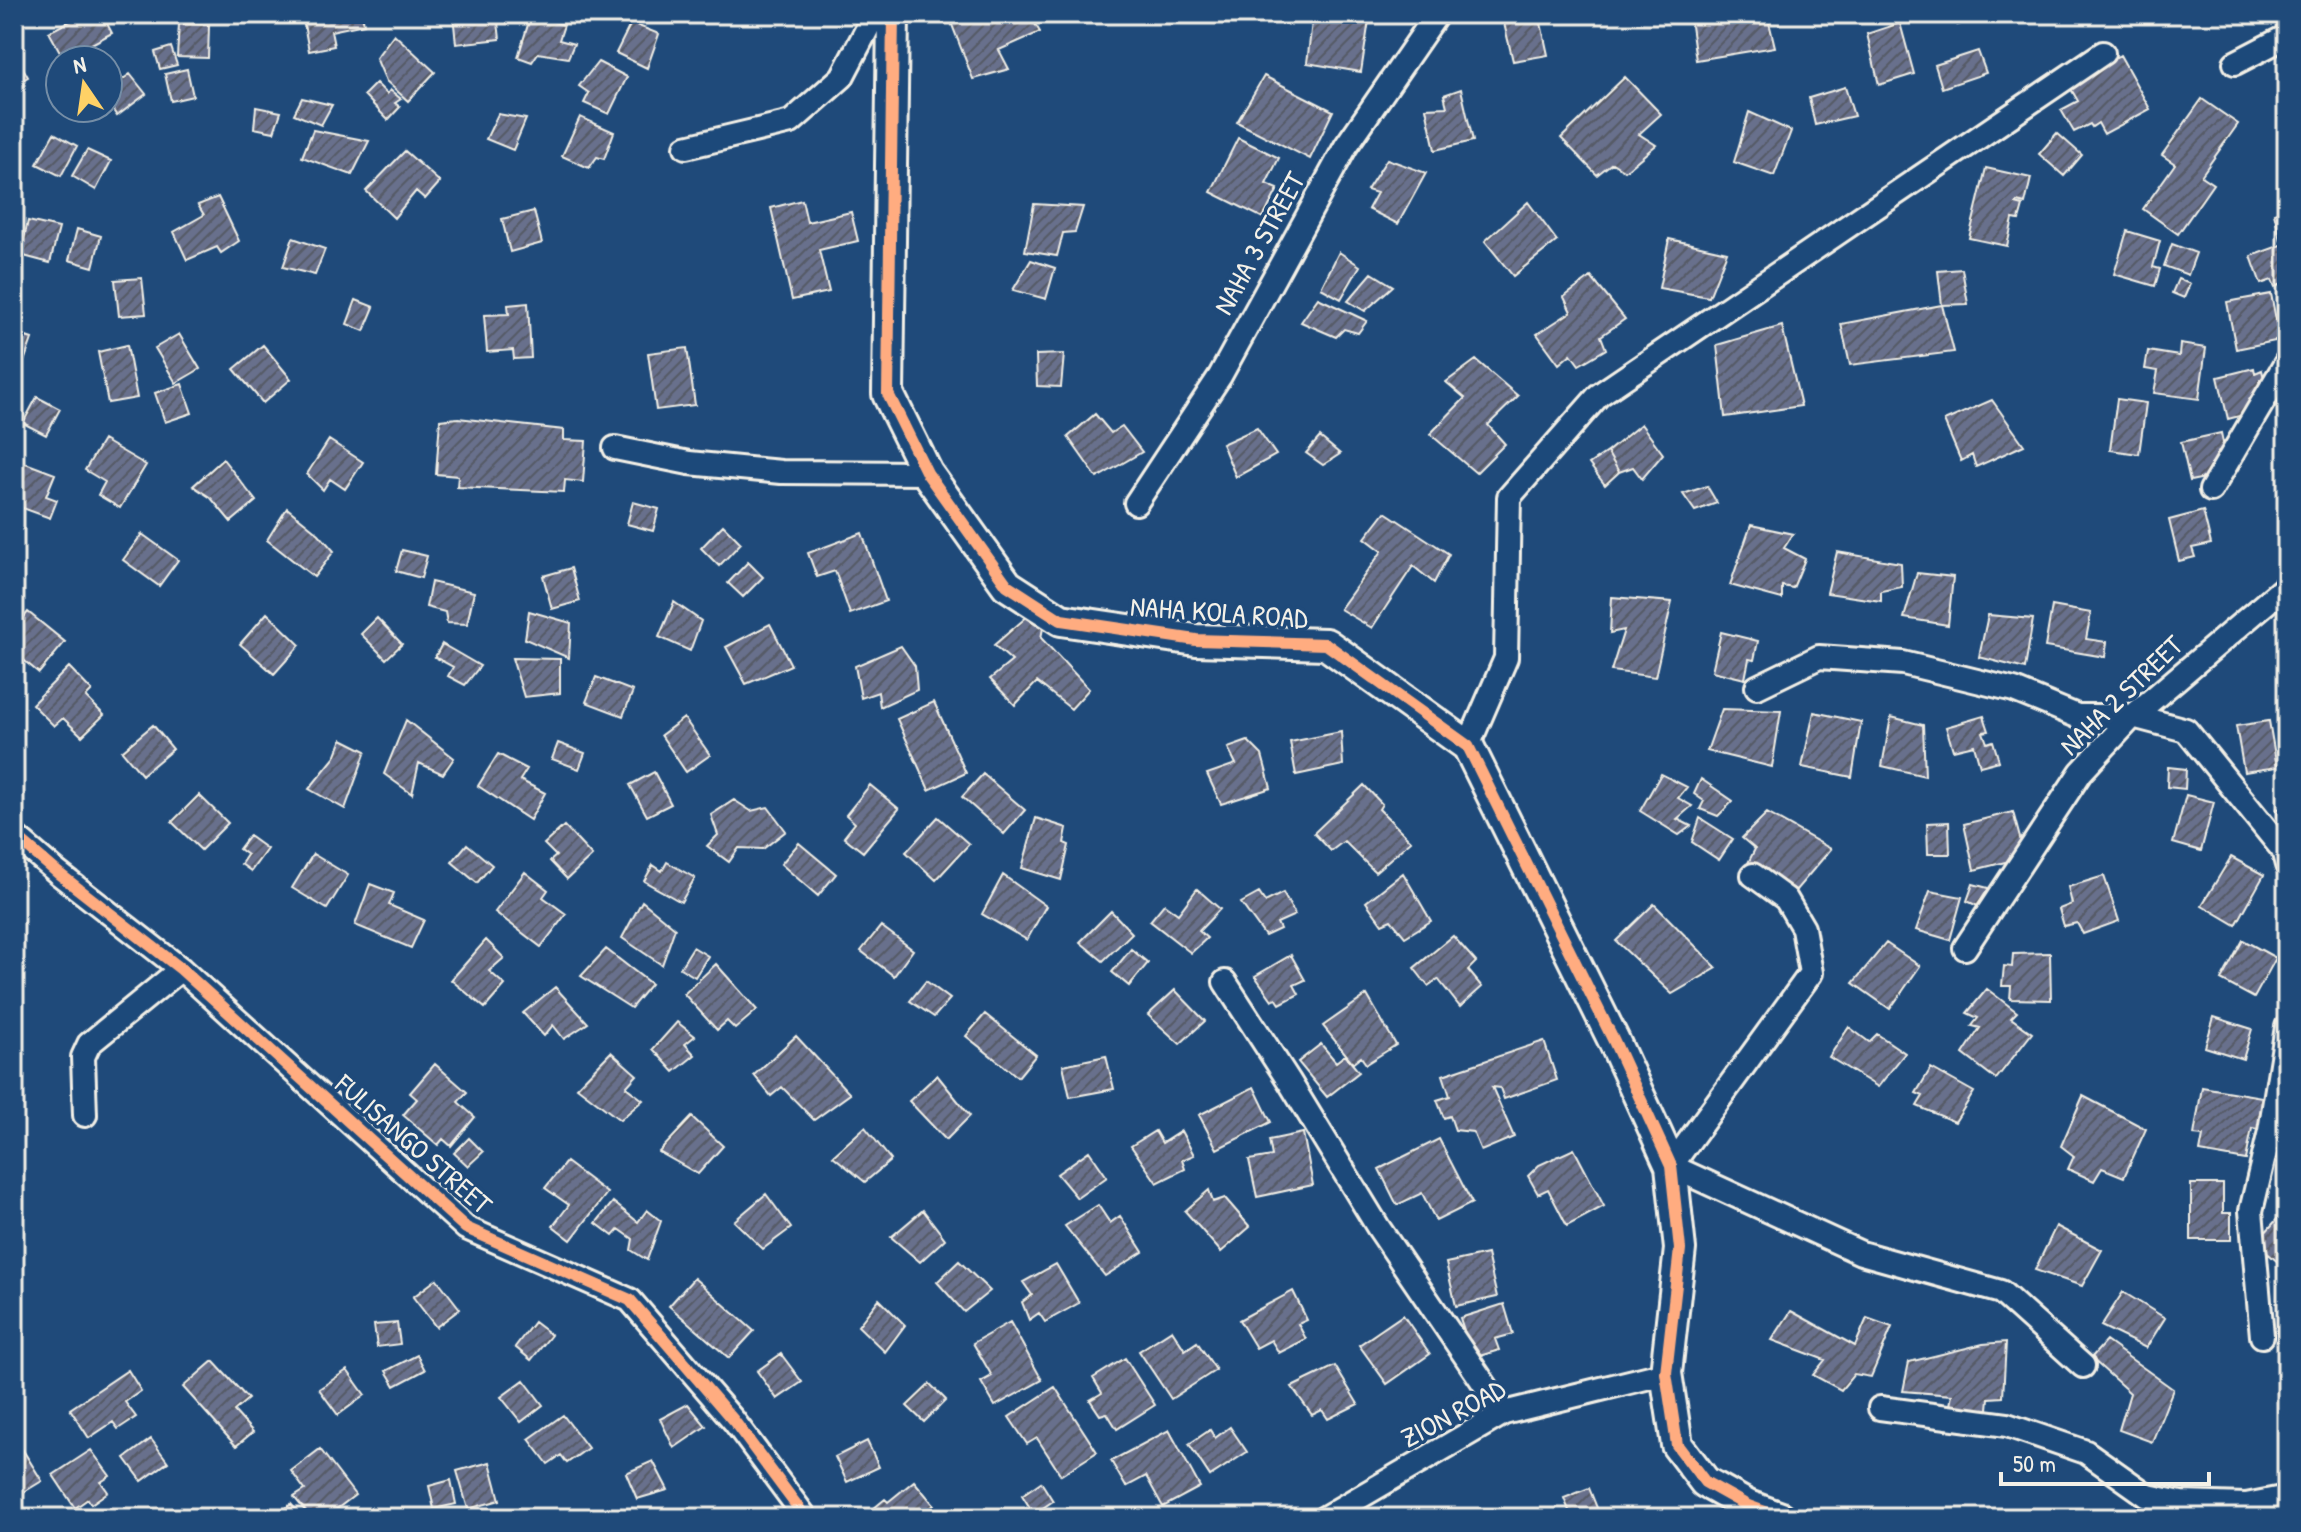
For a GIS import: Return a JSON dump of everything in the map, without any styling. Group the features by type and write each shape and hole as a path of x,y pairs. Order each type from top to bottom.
{"street":[{"path":"686,147 791,122 842,77 875,14"},
{"name":"NAHA KOLA ROAD","path":"893,14 888,394 927,473 1007,585 1061,620 1196,640 1326,644 1468,746 1608,1026 1671,1166 1680,1249 1666,1373 1677,1445 1705,1482 1748,1506 1781,1518"},
{"name":"NAHA 3 STREET","path":"1136,503 1220,376 1346,146 1437,14"},
{"path":"2235,63 2287,36"},
{"path":"1468,746 1506,658 1509,497 1599,395 2103,53"},
{"path":"2211,490 2287,361"},
{"path":"615,448 689,463 781,472 927,473"},
{"name":"NAHA 2 STREET","path":"1965,948 2081,772 2133,716 2287,585"},
{"path":"1757,687 1819,657 1903,663 2014,690 2077,716 2133,716 2186,730 2283,850 2287,865"},
{"name":"FULISANGO STREET","path":"14,835 181,969 466,1228 630,1300 734,1421 806,1518"},
{"path":"1753,875 1786,899 1803,928 1811,973 1671,1166 1861,1253 2001,1292 2083,1366"},
{"path":"85,1115 83,1057 89,1044 181,969"},
{"path":"1225,982 1378,1227 1504,1413"},
{"path":"2262,1336 2251,1211 2270,1131 2287,1027"},
{"name":"ZION ROAD","path":"1324,1518 1504,1413 1666,1373"},
{"path":"1880,1408 2007,1425 2086,1452 2148,1496 2181,1503 2246,1505 2287,1497"}],"building":[{"path":"76,14 102,14 112,33 92,44 56,44 49,32 78,17"},
{"path":"302,14 362,14 364,24 331,31 334,46 309,51"},
{"path":"453,14 497,14 500,39 456,44"},
{"path":"956,14 988,14 990,17 1029,14 1040,32 999,50 1009,69 973,79 949,17"},
{"path":"1313,14 1370,14 1361,72 1307,63"},
{"path":"1516,14 1539,14 1548,55 1513,61 1503,19"},
{"path":"1707,14 1767,14 1775,47 1696,60 1690,19"},
{"path":"1954,14 2001,14 1957,25"},
{"path":"531,15 564,25 559,40 574,44 568,58 538,53 532,62 518,57"},
{"path":"631,23 659,34 647,68 616,53"},
{"path":"1900,23 1914,74 1879,85 1867,34"},
{"path":"179,24 209,25 208,58 177,57"},
{"path":"394,34 435,72 408,101 386,81 376,58"},
{"path":"171,47 177,65 160,69 155,52"},
{"path":"1978,51 1986,73 1942,88 1935,65"},
{"path":"14,53 28,77 14,85"},
{"path":"2120,55 2150,109 2104,134 2098,123 2074,132 2061,110 2078,101 2068,84"},
{"path":"598,62 627,77 609,114 584,103 589,93 579,86"},
{"path":"187,69 193,96 171,101 165,74"},
{"path":"130,74 146,94 124,111 124,78"},
{"path":"1264,76 1333,111 1310,159 1237,122"},
{"path":"1625,77 1661,114 1639,134 1656,145 1625,171 1612,163 1597,175 1561,138"},
{"path":"376,83 387,94 390,90 401,99 395,103 400,107 388,120 364,95"},
{"path":"1845,87 1854,116 1815,125 1809,98"},
{"path":"1461,89 1473,141 1435,150 1426,108 1447,107 1444,95"},
{"path":"302,98 332,105 321,125 294,114"},
{"path":"2202,99 2238,124 2201,176 2213,184 2178,234 2143,209 2175,164 2162,155"},
{"path":"256,107 281,112 274,132 254,128"},
{"path":"1749,112 1791,131 1774,176 1734,162"},
{"path":"498,114 526,119 513,150 486,139"},
{"path":"580,117 614,132 604,159 597,157 589,168 562,156"},
{"path":"313,130 369,141 352,175 302,157"},
{"path":"54,133 77,146 61,176 37,164"},
{"path":"2057,133 2082,155 2064,176 2039,154"},
{"path":"1238,138 1279,158 1266,184 1278,189 1263,218 1211,192"},
{"path":"87,150 111,161 96,190 72,176"},
{"path":"405,151 440,182 425,199 416,191 394,218 366,191"},
{"path":"1387,159 1426,173 1398,224 1368,209 1377,193 1367,190"},
{"path":"1986,168 2031,178 2025,204 2016,204 2023,206 2019,220 2013,219 2007,246 1969,238"},
{"path":"218,197 239,241 221,253 217,247 187,260 174,232 204,215 198,205"},
{"path":"802,200 807,222 851,212 858,241 819,250 829,292 792,300 771,208"},
{"path":"1528,202 1557,241 1513,276 1485,241"},
{"path":"1034,204 1083,207 1075,232 1063,233 1057,256 1025,251"},
{"path":"2287,209 2287,239 2281,240 2274,213"},
{"path":"534,211 542,243 510,252 502,219"},
{"path":"28,221 59,228 50,263 20,255"},
{"path":"77,229 101,236 93,267 69,260"},
{"path":"2127,231 2160,241 2153,267 2160,269 2155,286 2114,274"},
{"path":"293,238 325,249 315,275 283,267"},
{"path":"1669,239 1727,252 1709,297 1659,288"},
{"path":"2287,243 2287,282 2275,287 2272,280 2261,284 2251,256"},
{"path":"2172,244 2196,253 2188,275 2164,266"},
{"path":"1339,252 1360,266 1341,299 1321,288"},
{"path":"1031,260 1055,268 1046,299 1013,290"},
{"path":"1962,269 1968,304 1942,305 1938,271"},
{"path":"1372,273 1393,286 1365,311 1348,301"},
{"path":"1591,277 1625,319 1601,336 1606,349 1579,365 1571,354 1559,364 1537,334 1571,312 1564,297"},
{"path":"142,278 146,314 119,316 115,280"},
{"path":"2178,279 2190,284 2184,298 2172,293"},
{"path":"2271,294 2280,340 2236,349 2227,302"},
{"path":"1318,298 1367,321 1358,333 1344,329 1336,337 1301,322"},
{"path":"356,300 374,307 364,331 347,324"},
{"path":"528,303 531,358 514,359 513,350 487,352 484,315 509,314 508,305"},
{"path":"1942,305 1954,352 1850,365 1841,324"},
{"path":"1782,326 1801,406 1725,417 1717,345"},
{"path":"14,333 32,339 14,390"},
{"path":"179,334 200,369 176,383 155,348"},
{"path":"2180,344 2206,348 2199,399 2154,393 2158,371 2145,369 2148,351 2179,356"},
{"path":"127,345 137,398 108,403 98,352"},
{"path":"263,345 291,379 263,403 234,369"},
{"path":"687,348 695,405 656,410 648,353"},
{"path":"1064,354 1061,387 1037,386 1036,355"},
{"path":"1476,360 1518,396 1488,425 1505,444 1476,473 1430,434 1465,398 1446,382"},
{"path":"2254,368 2255,373 2262,370 2266,409 2228,419 2218,377"},
{"path":"182,384 192,413 165,422 155,393"},
{"path":"37,397 60,409 46,435 23,423"},
{"path":"2117,399 2146,403 2139,454 2110,450"},
{"path":"1992,400 2024,445 1976,467 1972,455 1961,461 1944,421"},
{"path":"1095,414 1111,433 1122,426 1142,452 1097,478 1068,437"},
{"path":"458,418 564,430 564,440 586,441 583,482 565,480 564,492 457,487 458,476 436,474 440,420"},
{"path":"1641,424 1663,454 1642,479 1633,467 1619,472 1607,452"},
{"path":"1257,428 1276,455 1236,477 1222,444"},
{"path":"2221,433 2229,473 2190,481 2181,442"},
{"path":"1320,437 1340,454 1323,465 1306,453"},
{"path":"103,440 146,465 120,508 98,495 105,482 85,470"},
{"path":"329,440 363,462 345,489 330,479 323,490 307,474"},
{"path":"1607,452 1619,472 1605,485 1589,464"},
{"path":"223,459 256,501 231,522 211,498 193,486"},
{"path":"20,461 55,474 46,496 57,500 50,518 17,506 21,494 14,491 14,477"},
{"path":"1707,486 1717,503 1695,511 1683,494"},
{"path":"633,502 659,509 653,531 627,524"},
{"path":"287,508 319,534 334,551 314,577 267,540"},
{"path":"2203,511 2211,544 2192,548 2195,557 2179,561 2169,520"},
{"path":"1385,512 1449,554 1434,583 1413,566 1372,628 1340,609 1382,551 1365,538"},
{"path":"723,525 741,543 719,566 701,548"},
{"path":"1751,525 1793,534 1784,548 1805,559 1793,588 1782,586 1782,599 1730,585"},
{"path":"862,533 886,601 850,614 835,571 817,577 808,553"},
{"path":"142,534 178,560 159,586 123,560"},
{"path":"402,550 427,556 421,578 396,571"},
{"path":"1837,552 1901,563 1902,587 1881,591 1881,601 1827,593"},
{"path":"748,562 763,577 743,597 728,583"},
{"path":"571,568 580,601 552,609 543,576"},
{"path":"1917,573 1953,577 1948,625 1904,618"},
{"path":"431,582 474,592 467,624 447,623 445,612 426,607"},
{"path":"1612,597 1672,602 1655,677 1611,671 1624,630 1610,633"},
{"path":"674,602 701,621 690,651 659,637"},
{"path":"2052,606 2091,613 2086,639 2107,642 2105,657 2045,647"},
{"path":"529,611 571,623 569,658 525,639"},
{"path":"28,612 65,642 39,673 14,652 21,641 14,629"},
{"path":"267,613 300,645 274,674 240,644"},
{"path":"1029,615 1043,628 1041,638 1089,689 1071,709 1037,682 1015,705 990,679 1012,661 994,645"},
{"path":"1988,615 2033,619 2025,669 1979,657"},
{"path":"377,618 402,644 386,659 361,634"},
{"path":"770,624 791,665 746,684 726,647"},
{"path":"1721,632 1758,641 1754,660 1749,659 1745,679 1712,671"},
{"path":"442,644 480,666 465,685 448,676 453,667 435,657"},
{"path":"901,646 915,666 917,690 880,707 878,692 861,698 855,666"},
{"path":"512,658 560,659 560,693 524,697"},
{"path":"69,667 92,691 86,697 104,715 82,736 63,718 54,726 32,704"},
{"path":"596,677 633,691 623,716 586,702"},
{"path":"934,702 966,773 929,790 897,719"},
{"path":"1722,709 1781,711 1772,767 1707,751"},
{"path":"1814,712 1861,722 1852,777 1802,767"},
{"path":"1984,716 1989,731 1983,732 1987,743 1993,741 1999,761 1980,766 1974,745 1953,750 1946,727"},
{"path":"1891,717 1923,725 1925,776 1882,766"},
{"path":"684,718 710,755 686,772 661,735"},
{"path":"406,720 454,758 443,774 419,763 412,794 384,774"},
{"path":"2269,721 2277,767 2244,772 2236,726"},
{"path":"153,725 173,749 142,775 122,751"},
{"path":"1341,732 1343,765 1296,775 1290,742"},
{"path":"342,739 366,751 345,809 309,789 335,757"},
{"path":"1248,741 1262,755 1271,788 1221,804 1207,774 1236,764 1228,748"},
{"path":"558,743 585,753 579,769 552,759"},
{"path":"498,754 527,769 520,780 545,793 530,820 478,786"},
{"path":"2168,767 2186,769 2185,789 2167,787"},
{"path":"654,772 671,804 647,816 630,785"},
{"path":"983,774 1025,810 1004,834 962,797"},
{"path":"1661,774 1687,787 1678,798 1692,806 1677,819 1691,826 1679,835 1640,811"},
{"path":"1701,779 1733,801 1718,816 1700,809 1704,801 1694,794"},
{"path":"870,785 899,809 863,852 844,837 855,823 846,815"},
{"path":"1364,785 1382,804 1379,809 1411,841 1375,872 1344,841 1331,851 1314,833"},
{"path":"199,795 228,823 201,850 172,822"},
{"path":"2186,795 2214,802 2201,851 2173,843"},
{"path":"734,800 751,811 768,807 786,831 763,849 739,848 729,862 707,846 718,835 711,815"},
{"path":"2287,807 2287,829 2281,830 2277,809"},
{"path":"2013,812 2025,857 1974,870 1964,824"},
{"path":"1767,813 1831,849 1796,890 1748,863 1755,849 1742,838"},
{"path":"938,817 969,844 936,880 906,852"},
{"path":"1036,818 1067,828 1064,843 1069,845 1061,880 1022,868"},
{"path":"1700,818 1733,839 1719,860 1692,842"},
{"path":"1949,822 1950,854 1928,854 1927,823"},
{"path":"564,826 592,856 567,879 550,861 556,856 544,844"},
{"path":"249,836 267,849 251,871 241,864 247,855 239,849"},
{"path":"799,843 836,874 818,896 781,864"},
{"path":"467,844 492,865 477,883 452,862"},
{"path":"313,854 348,875 327,909 292,888"},
{"path":"2231,857 2264,875 2236,925 2202,905"},
{"path":"667,862 695,878 681,902 644,881 653,865 662,871"},
{"path":"525,872 548,890 543,897 566,914 541,947 495,912"},
{"path":"1403,873 1431,921 1405,937 1391,920 1382,924 1366,902"},
{"path":"1003,875 1046,906 1027,940 982,914"},
{"path":"2104,876 2119,921 2083,934 2077,923 2064,926 2059,909 2072,904 2068,887"},
{"path":"370,884 394,893 389,905 424,920 411,948 355,925"},
{"path":"1973,884 1999,891 1988,911 1967,901"},
{"path":"1197,889 1220,909 1199,931 1207,938 1191,953 1150,921 1164,904 1178,914"},
{"path":"1930,891 1962,897 1950,940 1916,930"},
{"path":"1259,893 1265,902 1283,893 1295,915 1277,923 1280,929 1265,936 1241,903"},
{"path":"642,901 675,928 662,965 622,938"},
{"path":"1654,904 1717,968 1672,994 1616,941"},
{"path":"1111,911 1132,933 1103,961 1080,942"},
{"path":"881,926 913,950 894,976 861,951"},
{"path":"1453,936 1476,962 1468,970 1482,987 1460,1007 1438,979 1428,986 1414,968"},
{"path":"486,940 504,958 489,971 505,985 485,1008 451,980"},
{"path":"2243,940 2276,958 2254,998 2221,980"},
{"path":"1886,943 1920,966 1890,1009 1853,983"},
{"path":"693,947 708,956 695,977 680,968"},
{"path":"606,949 651,984 631,1008 581,976"},
{"path":"1131,949 1148,963 1129,986 1112,972"},
{"path":"2050,953 2051,1000 2010,999 2011,986 2002,986 2004,966 2012,967 2013,954"},
{"path":"1291,955 1305,980 1294,985 1299,994 1280,1004 1276,998 1272,1000 1255,976"},
{"path":"716,964 757,1010 735,1029 727,1021 717,1030 684,994"},
{"path":"926,981 950,999 934,1017 910,1001"},
{"path":"555,987 588,1023 564,1039 553,1025 544,1036 523,1013"},
{"path":"1987,989 2017,1012 2011,1018 2032,1033 1996,1079 1963,1054 1980,1028 1972,1026 1978,1018 1967,1013"},
{"path":"1175,990 1205,1021 1180,1044 1148,1015"},
{"path":"1367,995 1396,1045 1366,1064 1361,1057 1353,1063 1323,1026"},
{"path":"985,1014 1036,1055 1018,1077 966,1036"},
{"path":"2214,1017 2252,1029 2243,1059 2205,1047"},
{"path":"677,1022 695,1036 685,1044 695,1055 674,1072 653,1049"},
{"path":"1849,1027 1869,1042 1877,1034 1905,1053 1878,1087 1829,1057"},
{"path":"796,1036 850,1094 814,1120 782,1087 771,1096 754,1075"},
{"path":"1544,1041 1557,1080 1504,1099 1500,1088 1492,1087 1514,1137 1481,1151 1473,1132 1455,1130 1450,1116 1444,1118 1437,1100 1450,1096 1443,1075"},
{"path":"1321,1044 1336,1062 1345,1055 1359,1072 1327,1097 1298,1062"},
{"path":"611,1052 637,1075 626,1087 643,1100 620,1120 577,1087"},
{"path":"1106,1056 1114,1089 1070,1097 1063,1065"},
{"path":"435,1064 467,1092 458,1102 475,1117 451,1146 443,1139 438,1145 403,1115 417,1099 410,1093"},
{"path":"1931,1068 1974,1092 1955,1122 1917,1106 1923,1096 1916,1093"},
{"path":"937,1075 970,1116 946,1140 909,1101"},
{"path":"1254,1087 1271,1122 1217,1149 1199,1115"},
{"path":"2202,1087 2268,1098 2263,1130 2252,1128 2246,1160 2200,1152 2203,1136 2194,1135"},
{"path":"2083,1096 2146,1129 2124,1177 2102,1168 2094,1181 2068,1169 2074,1156 2061,1146"},
{"path":"692,1117 723,1146 698,1174 659,1152"},
{"path":"865,1127 891,1160 865,1182 833,1156"},
{"path":"1155,1131 1162,1143 1181,1131 1194,1155 1182,1160 1185,1169 1157,1183 1131,1146"},
{"path":"1303,1133 1313,1185 1257,1197 1249,1160 1272,1156 1269,1140"},
{"path":"469,1138 483,1152 468,1166 454,1153"},
{"path":"1439,1139 1472,1203 1436,1221 1422,1193 1397,1205 1379,1169"},
{"path":"1574,1149 1604,1206 1567,1226 1548,1189 1538,1194 1528,1176 1539,1165"},
{"path":"1089,1151 1107,1177 1077,1198 1057,1174"},
{"path":"566,1162 607,1193 571,1240 553,1226 569,1205 545,1188"},
{"path":"2191,1184 2223,1184 2223,1213 2231,1213 2231,1240 2191,1240"},
{"path":"1209,1190 1213,1202 1225,1198 1250,1227 1221,1252 1185,1211"},
{"path":"766,1194 791,1228 763,1249 734,1221"},
{"path":"613,1202 638,1222 647,1210 661,1221 647,1260 631,1250 633,1239 619,1229 613,1236 596,1223"},
{"path":"1098,1205 1110,1223 1120,1216 1143,1252 1105,1276 1065,1226"},
{"path":"2287,1208 2287,1270 2256,1243"},
{"path":"923,1210 945,1239 920,1262 891,1237"},
{"path":"2056,1226 2102,1250 2082,1286 2035,1270"},
{"path":"1487,1254 1497,1297 1456,1306 1446,1263"},
{"path":"959,1261 990,1291 964,1312 937,1282"},
{"path":"1056,1264 1079,1303 1045,1322 1039,1313 1029,1320 1022,1302 1032,1295 1023,1282"},
{"path":"694,1278 754,1331 729,1358 669,1306"},
{"path":"437,1279 460,1309 436,1327 413,1297"},
{"path":"1293,1291 1307,1320 1298,1324 1306,1339 1279,1353 1271,1340 1256,1348 1239,1320"},
{"path":"2123,1292 2165,1318 2146,1348 2101,1326"},
{"path":"879,1299 905,1325 885,1352 858,1326"},
{"path":"1504,1304 1513,1334 1495,1339 1499,1350 1473,1358 1460,1318"},
{"path":"1791,1311 1855,1346 1867,1318 1892,1327 1871,1377 1854,1374 1841,1390 1813,1375 1825,1360 1772,1340"},
{"path":"1403,1315 1430,1354 1387,1384 1359,1345"},
{"path":"534,1322 551,1335 531,1360 515,1347"},
{"path":"1010,1322 1042,1380 995,1406 981,1382 992,1376 973,1343"},
{"path":"397,1323 400,1344 377,1347 374,1325"},
{"path":"1172,1330 1185,1350 1197,1342 1216,1370 1171,1399 1139,1351"},
{"path":"2106,1341 2173,1389 2152,1442 2119,1430 2130,1393 2091,1358"},
{"path":"2006,1342 2003,1397 1989,1398 1987,1420 1948,1415 1952,1395 1903,1391 1909,1362 1983,1344"},
{"path":"781,1354 802,1382 777,1399 757,1371"},
{"path":"417,1355 425,1370 395,1386 386,1371"},
{"path":"1125,1358 1155,1405 1117,1429 1107,1413 1100,1415 1090,1400 1102,1393 1093,1378"},
{"path":"213,1361 248,1399 234,1411 253,1432 236,1446 183,1387"},
{"path":"1335,1366 1358,1404 1328,1419 1322,1410 1312,1415 1292,1387"},
{"path":"128,1370 141,1391 125,1402 136,1417 118,1429 113,1422 89,1438 70,1409"},
{"path":"347,1370 365,1395 338,1415 319,1389"},
{"path":"524,1380 543,1405 521,1422 501,1397"},
{"path":"930,1384 946,1400 924,1422 907,1406"},
{"path":"1055,1387 1097,1452 1061,1475 1037,1438 1027,1444 1009,1417"},
{"path":"688,1404 706,1426 674,1448 660,1419"},
{"path":"563,1415 588,1448 567,1463 561,1455 548,1464 529,1439"},
{"path":"1230,1427 1247,1452 1210,1476 1189,1444 1210,1430 1215,1438"},
{"path":"1169,1430 1200,1487 1163,1507 1146,1476 1126,1487 1111,1461"},
{"path":"151,1439 168,1462 142,1481 125,1458"},
{"path":"867,1441 879,1467 847,1482 835,1457"},
{"path":"21,1447 42,1481 19,1495 14,1487 14,1451"},
{"path":"320,1449 355,1495 325,1518 311,1518 294,1497 305,1490 291,1471"},
{"path":"91,1450 110,1476 101,1482 108,1492 91,1504 88,1499 75,1508 53,1475"},
{"path":"653,1461 668,1490 637,1499 626,1473"},
{"path":"490,1462 500,1500 468,1509 457,1471"},
{"path":"451,1480 456,1504 434,1509 429,1486"},
{"path":"914,1481 934,1505 918,1518 862,1518 885,1499 888,1502"},
{"path":"1041,1482 1053,1501 1034,1514 1022,1495"},
{"path":"1589,1488 1601,1518 1572,1518 1564,1498"},
{"path":"291,1504 303,1518 274,1518"}],"cycle path":[{"path":"893,14 888,394 927,473 1007,585 1061,620 1196,640 1326,644 1468,746 1614,1041 1671,1166 1680,1249 1666,1373 1677,1445 1705,1482 1748,1506 1781,1518"},
{"path":"14,835 181,969 466,1228 630,1300 734,1421 806,1518"}]}
